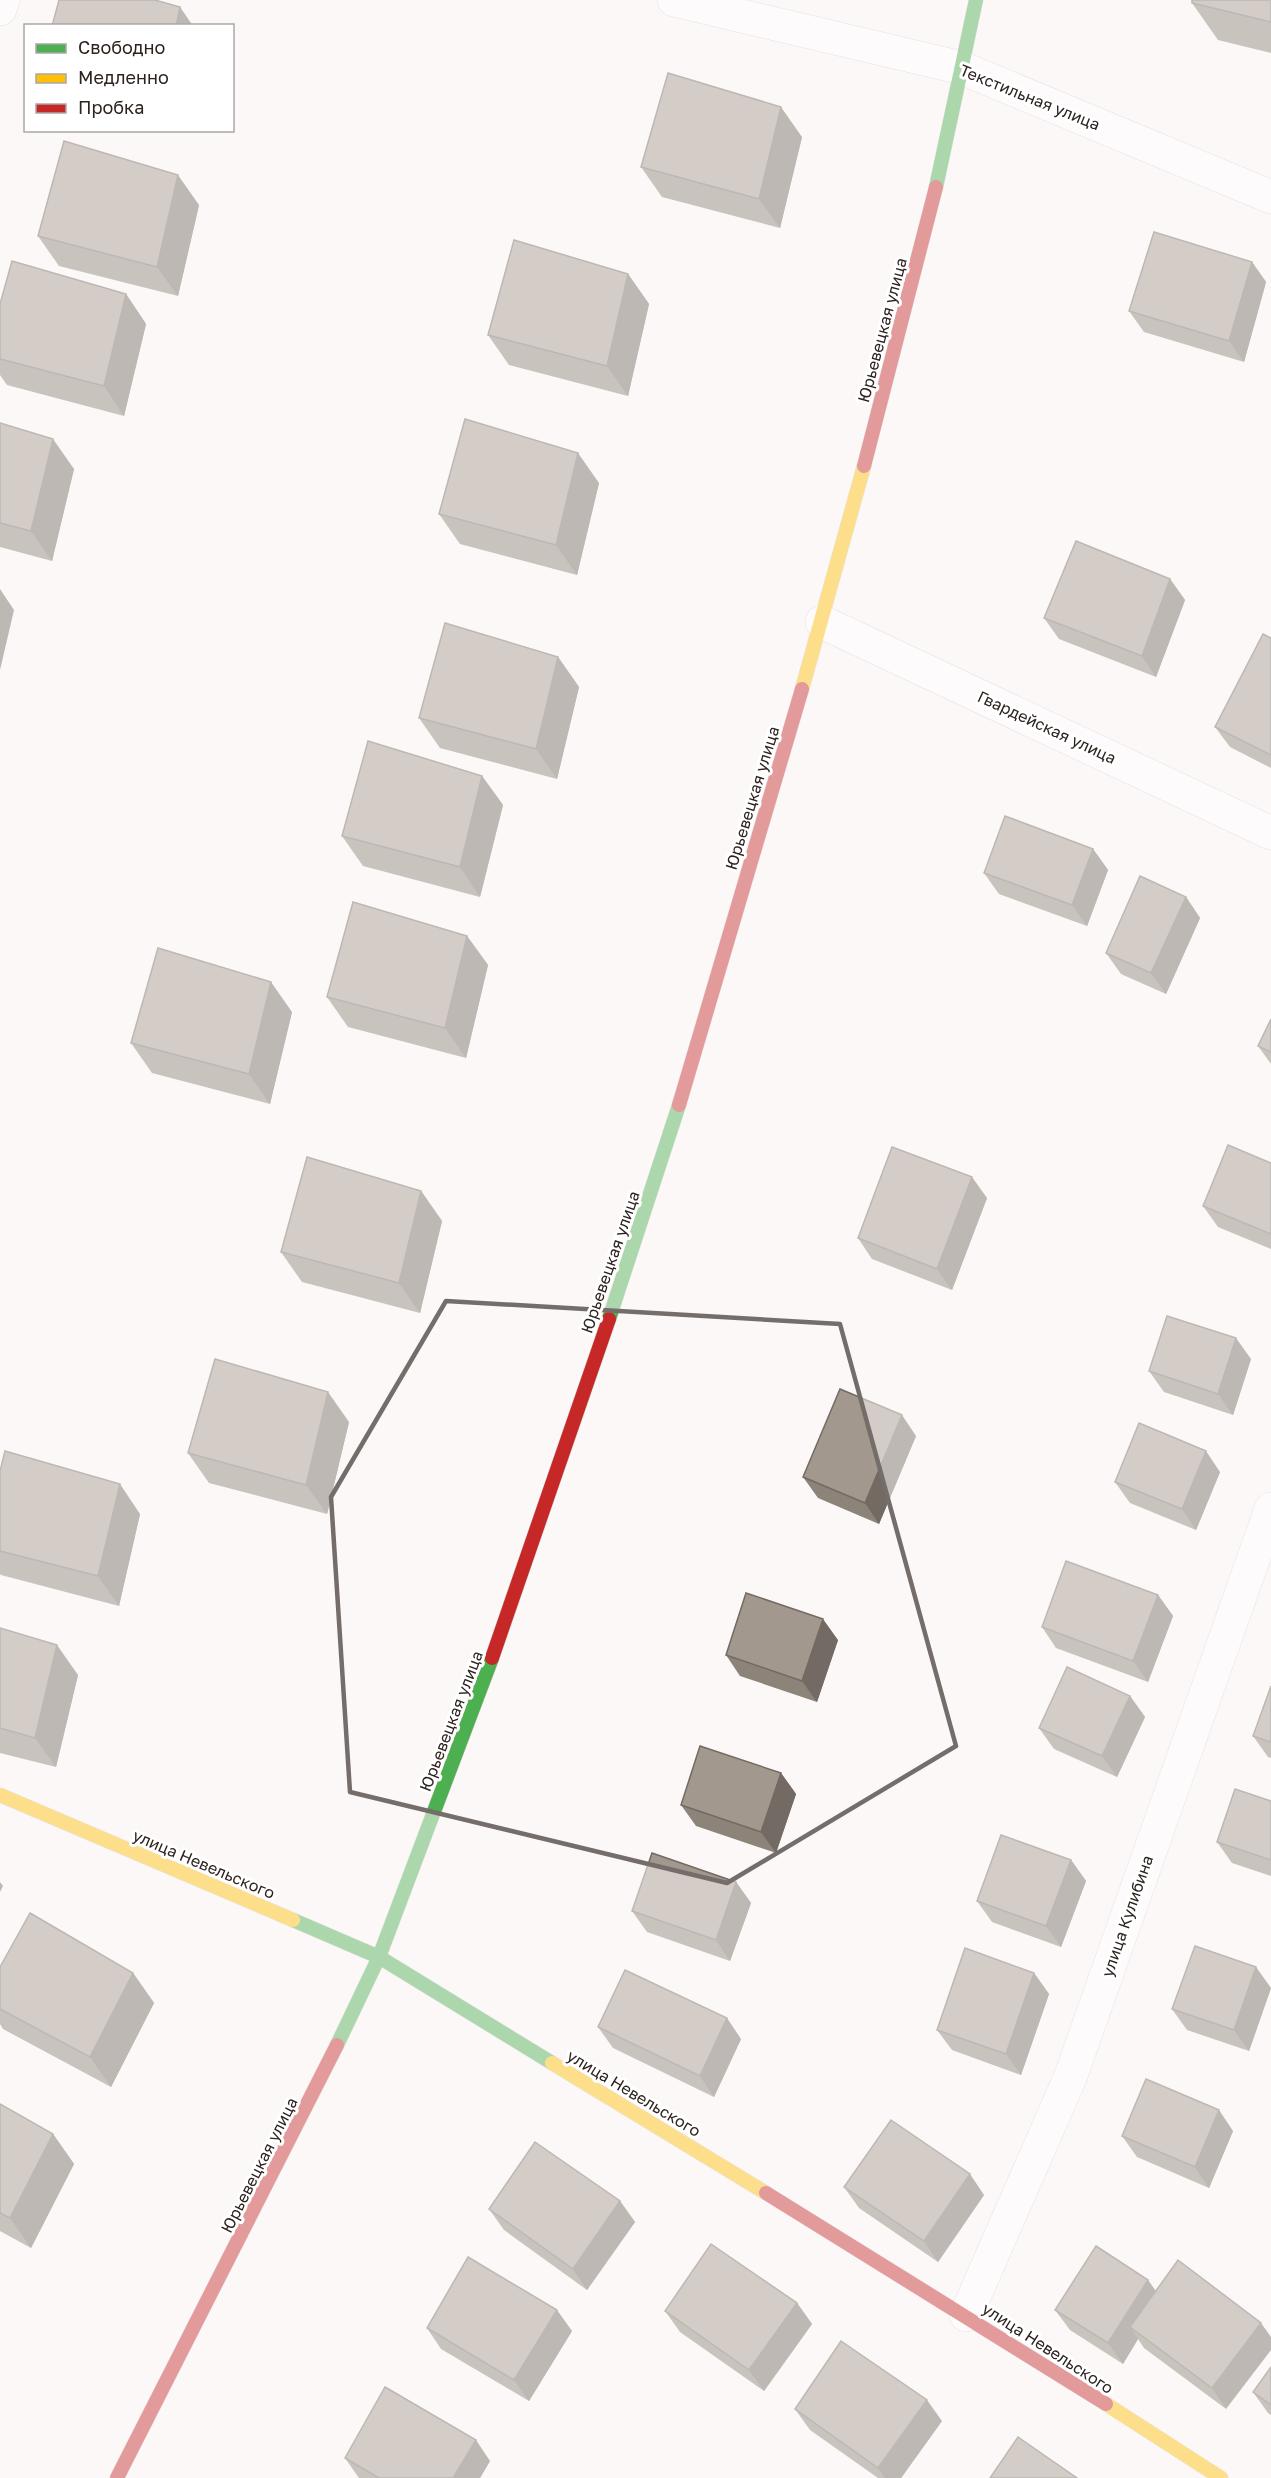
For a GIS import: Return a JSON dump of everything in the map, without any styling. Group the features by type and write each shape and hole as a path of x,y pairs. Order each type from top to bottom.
{"main road":[{"name":"Юрьевецкая улица","path":"117,2478 305,2111 380,1957 496,1648 659,1172 822,622 927,229 976,0"},
{"name":"улица Невельского","path":"0,1795 380,1957 966,2315 1221,2478"}],"street":[{"path":"0,9 3,0"},
{"name":"Текстильная улица","path":"674,0 962,68 1271,197"},
{"name":"Гвардейская улица","path":"822,622 1271,833"},
{"name":"улица Кулибина","path":"966,2315 1070,2078 1271,1509"}],"highlighted area":[{"path":"446,1301 840,1324 956,1746 727,1883 350,1792 331,1497"}],"building":[{"path":"59,0 155,0 180,7 176,24 53,24"},
{"path":"1192,0 1271,0 1271,22 1192,3"},
{"path":"668,73 781,107 759,199 641,167"},
{"path":"64,141 178,175 157,267 38,236"},
{"path":"1154,232 1252,262 1229,341 1129,311"},
{"path":"514,240 628,274 607,366 488,335"},
{"path":"12,261 126,294 104,386 0,359 0,304"},
{"path":"465,419 578,453 556,545 439,514"},
{"path":"0,423 53,439 31,531 0,523"},
{"path":"1076,541 1170,579 1142,656 1044,618"},
{"path":"445,623 558,657 536,749 419,718"},
{"path":"1263,634 1271,638 1271,755 1215,727"},
{"path":"368,741 482,776 460,867 342,836"},
{"path":"1005,816 1093,849 1072,905 984,873"},
{"path":"1140,876 1186,897 1151,973 1106,953"},
{"path":"353,902 467,936 445,1028 327,997"},
{"path":"158,948 271,982 249,1074 131,1043"},
{"path":"1271,1019 1271,1052 1258,1046"},
{"path":"1228,1145 1271,1163 1271,1234 1203,1206"},
{"path":"892,1147 972,1177 937,1269 858,1238"},
{"path":"307,1157 421,1191 399,1283 281,1252"},
{"path":"1167,1316 1236,1338 1218,1394 1149,1371"},
{"path":"215,1359 328,1392 306,1485 188,1453"},
{"path":"840,1389 902,1415 865,1503 803,1477"},
{"path":"1139,1423 1206,1451 1182,1509 1115,1482"},
{"path":"5,1451 120,1484 98,1576 0,1551 0,1471"},
{"path":"1066,1561 1158,1595 1133,1661 1042,1627"},
{"path":"746,1593 823,1619 802,1681 726,1655"},
{"path":"0,1628 57,1645 35,1738 0,1728"},
{"path":"1067,1667 1130,1696 1102,1756 1039,1728"},
{"path":"1271,1686 1271,1742 1253,1736"},
{"path":"700,1746 781,1773 761,1832 681,1805"},
{"path":"1235,1789 1271,1801 1271,1860 1217,1842"},
{"path":"1001,1835 1071,1860 1046,1926 977,1901"},
{"path":"652,1853 736,1882 716,1940 632,1911"},
{"path":"30,1913 133,1973 90,2057 0,2009 0,1967"},
{"path":"1195,1946 1256,1967 1234,2030 1172,2009"},
{"path":"965,1948 1034,1973 1006,2054 937,2030"},
{"path":"625,1970 727,2018 700,2076 598,2027"},
{"path":"1146,2079 1219,2110 1195,2167 1122,2136"},
{"path":"0,2104 53,2134 10,2218 0,2213"},
{"path":"891,2120 970,2174 924,2241 844,2187"},
{"path":"535,2142 620,2201 573,2269 489,2209"},
{"path":"711,2244 797,2303 749,2370 665,2311"},
{"path":"1096,2246 1148,2280 1108,2343 1055,2310"},
{"path":"468,2257 557,2310 514,2380 427,2328"},
{"path":"1178,2260 1261,2323 1212,2388 1130,2327"},
{"path":"841,2341 927,2400 878,2468 795,2409"},
{"path":"1271,2367 1271,2405 1253,2392"},
{"path":"385,2387 476,2440 453,2478 379,2478 345,2458"},
{"path":"1018,2437 1077,2478 990,2478"}],"traffic: fast":[{"path":"936,187 976,0"},
{"path":"609,1319 679,1105"},
{"path":"337,2045 379,1957 492,1658"},
{"path":"293,1920 379,1957 552,2063"}],"traffic: slow":[{"path":"802,689 864,466"},
{"path":"0,1795 293,1920"},
{"path":"552,2063 766,2193"},
{"path":"1106,2404 1221,2478"}],"traffic: jam":[{"path":"864,466 936,187"},
{"path":"679,1105 802,689"},
{"path":"492,1658 609,1319"},
{"path":"117,2478 337,2045"},
{"path":"766,2193 1106,2404"}]}
